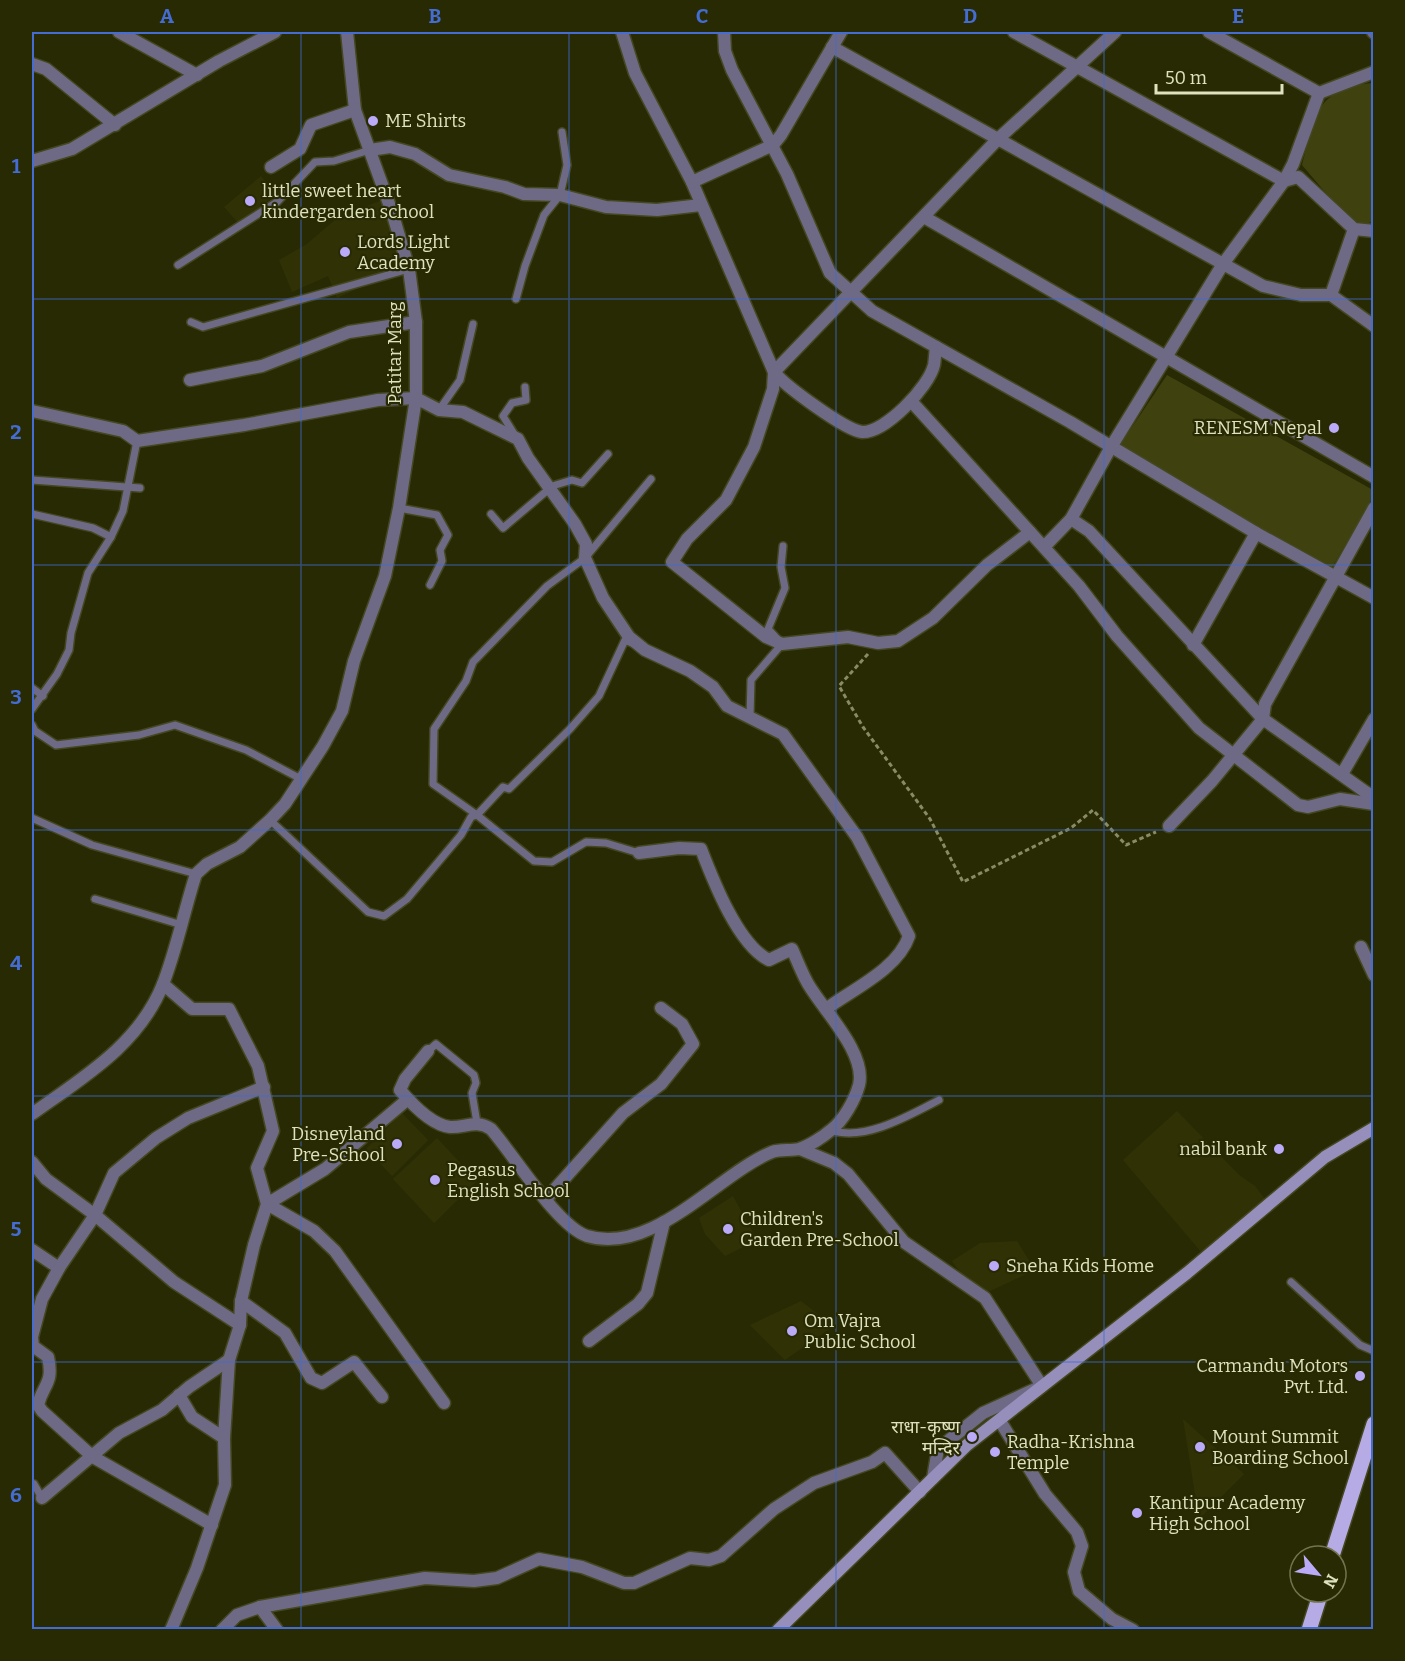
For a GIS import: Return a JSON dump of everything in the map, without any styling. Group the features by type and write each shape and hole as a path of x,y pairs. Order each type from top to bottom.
{"main road":[{"path":"778,1629 967,1445 1187,1273 1325,1157 1374,1128"},
{"path":"1336,1544 1374,1424"},
{"path":"1309,1629 1317,1604"}],"street":[{"path":"119,32 197,75"},
{"path":"32,162 72,149 275,32"},
{"name":"Patitar Marg","path":"196,874 207,864 240,847 270,820 301,779 342,711 354,661 384,576 399,508 416,398 417,322 409,269 355,110 347,32"},
{"path":"622,32 634,73 692,182 774,372 782,382 858,431 866,432 879,426 918,395 934,367 936,347"},
{"path":"724,32 725,51 732,70 772,145 830,273 851,294 872,311 1111,447 1256,533 1374,598"},
{"path":"692,182 772,145 781,135 841,32"},
{"path":"1014,32 1284,181 1298,177 1354,229 1374,231"},
{"path":"1030,532 987,565 933,618 898,641 878,643 848,637 782,644 766,637 672,562 687,539 726,500 754,447 773,389 774,372 998,139 1115,32"},
{"path":"1209,32 1319,93"},
{"path":"832,47 1263,286 1301,296 1331,295 1374,326"},
{"path":"32,64 46,69 115,125"},
{"path":"1044,547 1071,519 1111,447 1223,264 1284,181 1293,164 1319,93 1374,72"},
{"path":"271,167 300,149 311,125 355,110"},
{"path":"370,150 390,147 415,154 449,175 505,187 524,194 560,195 606,207 657,210 701,205"},
{"path":"924,217 1374,477"},
{"path":"1331,295 1354,229"},
{"path":"190,380 226,375 262,366 304,347 349,332 417,322"},
{"path":"32,411 123,431 136,441 244,425 378,399 416,398 439,411 463,412 518,439 575,524 586,544 585,558 603,597 629,637 645,650 690,671 713,687 727,706 783,734 792,750 820,785 856,837 909,936 904,950 892,962 826,1009"},
{"path":"911,401 1044,547 1199,728 1298,805 1308,807 1340,800 1374,804"},
{"path":"1169,826 1233,756 1263,719 1264,704 1374,508"},
{"path":"1071,519 1089,531 1263,719 1374,798"},
{"path":"1193,645 1256,533"},
{"path":"1342,774 1374,719"},
{"path":"428,1051 405,1079 400,1090 440,1124 452,1127 477,1123 491,1129 565,1222 586,1235 603,1238 622,1236 664,1222 773,1152 800,1149 831,1130 844,1115 860,1084 859,1067 838,1026 807,983 792,949 769,960 757,951 734,920 701,849 679,848 639,853"},
{"path":"32,1114 109,1059 136,1030 154,1004 163,984 196,874"},
{"path":"1362,947 1374,975"},
{"path":"163,984 192,1009 229,1009 258,1066 273,1131 257,1168 267,1204 254,1245 241,1301 240,1325 229,1360 224,1438 225,1485 212,1525 171,1629"},
{"path":"546,1199 623,1113 660,1084 693,1044 682,1024 661,1008"},
{"path":"212,1525 93,1457 42,1411 38,1405 40,1396 48,1387 50,1367 48,1357 33,1346 32,1337 42,1299 59,1268 95,1215 114,1173 156,1138 215,1105 264,1087"},
{"path":"267,1204 325,1169 408,1099"},
{"path":"800,1149 834,1163 848,1174 904,1242 985,1298 1042,1386 983,1413 938,1449 933,1478"},
{"path":"32,1162 46,1179 95,1215 174,1282 240,1325"},
{"path":"267,1204 314,1231 335,1251 444,1403"},
{"path":"589,1341 638,1304 647,1293 664,1222"},
{"path":"32,1250 59,1268"},
{"path":"241,1301 285,1333 311,1377 322,1383 354,1362 382,1398"},
{"path":"42,1497 93,1457 118,1433 162,1410 179,1395 229,1360"},
{"path":"179,1395 192,1417 224,1438"},
{"path":"1000,1421 1045,1494 1077,1532 1082,1546 1074,1572 1079,1591 1112,1619 1133,1629"},
{"path":"222,1629 237,1615 260,1607 425,1578 474,1581 497,1578 539,1559 582,1567 624,1583 634,1583 690,1558 709,1560 721,1556 774,1509 814,1483 872,1462 885,1453 921,1492"},
{"path":"260,1607 277,1629"}],"lane":[{"path":"516,299 525,266 544,215 560,195 567,165 562,132"},
{"path":"178,265 277,202 315,162 334,161 370,150"},
{"path":"191,322 202,327 409,269"},
{"path":"439,411 460,380 472,324"},
{"path":"518,439 502,416 512,403 526,400 525,387"},
{"path":"32,709 43,696 69,650 70,633 88,573 111,537 123,511 136,441"},
{"path":"490,514 503,528 549,488 572,480 582,483 608,454"},
{"path":"639,853 606,843 586,842 552,862 534,861 477,815 433,784 434,729 466,681 473,662 546,586 585,558 651,479"},
{"path":"32,480 140,488"},
{"path":"399,508 437,515 448,535 440,550 442,561 430,585"},
{"path":"32,514 93,528 111,537"},
{"path":"750,716 751,680 782,644 768,629 785,588 781,567 783,546"},
{"path":"270,820 368,912 384,916 407,899 461,835 471,817 477,815 502,787 509,789 570,729 599,696 625,640 645,650"},
{"path":"32,688 43,696"},
{"path":"32,725 35,731 56,745 139,735 175,725 246,750 301,779"},
{"path":"32,818 92,845 196,874"},
{"path":"95,900 182,925"},
{"path":"428,1051 436,1044 474,1075 476,1083 472,1094 477,1123"},
{"path":"831,1130 843,1135 894,1124 939,1100"},
{"path":"1291,1282 1359,1345 1374,1351"},
{"path":"32,1485 34,1484 42,1497"}],"path":[{"path":"878,643 839,686 863,727 930,819 963,882 1071,828 1093,810 1126,845 1169,826"}],"shaded area":[{"name":"little sweet heart kindergarden school","path":"261,176 276,194 240,225 224,207"},
{"name":"Lords Light Academy","path":"384,199 403,268 337,298 328,276 292,292 279,260 307,244 336,219"},
{"path":"1177,1111 1239,1175 1255,1186 1267,1202 1202,1253 1123,1160"},
{"name":"Disneyland Pre-School","path":"402,1113 428,1140 392,1176 366,1149"},
{"name":"Pegasus English School","path":"437,1138 477,1181 434,1223 393,1179"},
{"name":"Children's Garden Pre-School","path":"733,1196 757,1240 725,1256 705,1234 699,1218"},
{"name":"Sneha Kids Home","path":"1017,1241 1035,1270 988,1292 971,1288 952,1261 980,1243"},
{"name":"Om Vajra Public School","path":"801,1301 827,1321 831,1328 785,1360 750,1325"},
{"name":"Mount Summit Boarding School","path":"1183,1419 1244,1474 1199,1519"}],"green space":[{"path":"1373,83 1373,222 1354,226 1302,165 1315,119 1328,99 1339,91"},
{"path":"1167,375 1373,490 1373,497 1330,571 1120,445"}],"place":[{"name":"ME Shirts","path":"373,121"},
{"name":"little sweet heart kindergarden school","path":"250,201"},
{"name":"Lords Light Academy","path":"345,252"},
{"name":"RENESM Nepal","path":"1334,428"},
{"name":"Disneyland Pre-School","path":"397,1144"},
{"name":"nabil bank","path":"1279,1149"},
{"name":"Pegasus English School","path":"435,1180"},
{"name":"Children's Garden Pre-School","path":"728,1229"},
{"name":"Sneha Kids Home","path":"994,1266"},
{"name":"Om Vajra Public School","path":"792,1331"},
{"name":"Carmandu Motors Pvt. Ltd.","path":"1360,1376"},
{"name":"राधा-कृष्ण मन्दिर","path":"972,1437"},
{"name":"Mount Summit Boarding School","path":"1200,1447"},
{"name":"Radha-Krishna Temple","path":"995,1452"},
{"name":"Kantipur Academy High School","path":"1137,1513"}]}
